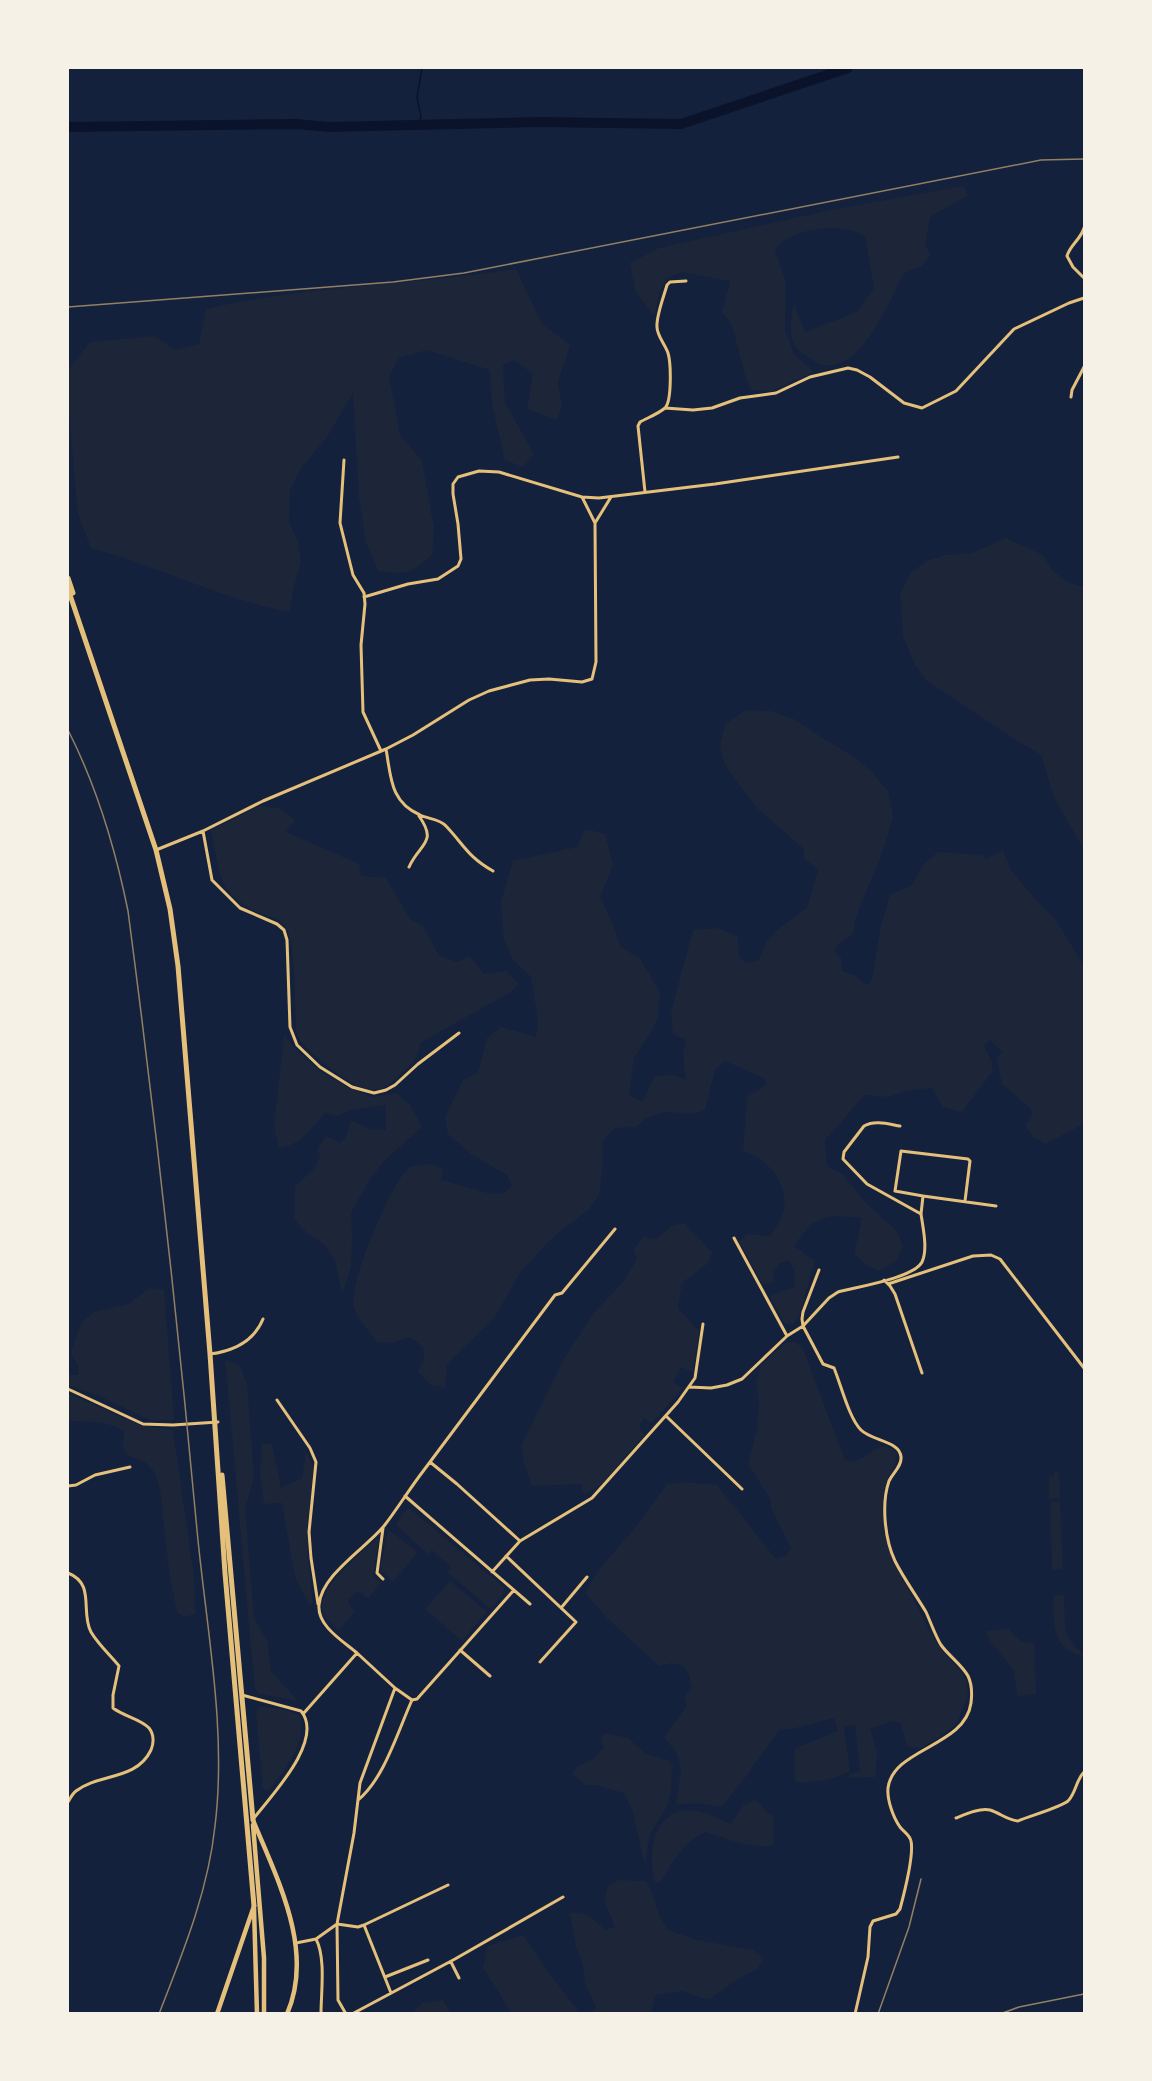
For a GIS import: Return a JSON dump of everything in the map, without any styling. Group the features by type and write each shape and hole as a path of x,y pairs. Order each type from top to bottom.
{"highway":[{"path":"68,578 158,849 178,966 212,1353 225,1573 254,1906"},
{"path":"68,589 158,849"},
{"path":"216,1422 253,1820"}],"main road":[{"path":"253,1820 279,1882 296,1943 296,1978 287,2013"},
{"path":"253,1820 264,1958 264,2013"},
{"path":"218,2013 254,1906"},
{"path":"254,1906 257,2013"}],"street":[{"path":"1084,228 1082,236 1070,248 1067,256 1073,267 1084,278"},
{"path":"665,408 669,398 670,363 658,332 657,322 667,285 670,282 686,281"},
{"path":"645,492 638,426 640,422 665,408 681,410 712,408 740,398 777,393 810,377 848,368 870,377 904,404 922,408 956,391 967,382 1006,335 1014,329 1084,298"},
{"path":"1071,397 1072,390 1084,367"},
{"path":"364,597 408,584 438,579 458,566 461,559 453,484 458,477 479,471 499,472 582,497 645,492 898,457"},
{"path":"344,460 340,523 353,575 364,593 361,645 363,712 383,750 393,790 398,799 418,814 444,823 467,852 479,863 493,871"},
{"path":"595,523 611,496"},
{"path":"158,849 383,750 413,735 469,700 489,691 530,680 582,682 592,679 596,662 595,523 582,497"},
{"path":"409,867 429,833 418,814"},
{"path":"203,831 212,880 240,908 277,924 284,930 290,1027 297,1045 320,1067 352,1087 374,1094 395,1085 459,1033"},
{"path":"900,1126 869,1123 864,1126 844,1152 843,1159 867,1184 921,1214"},
{"path":"965,1201 970,1161 968,1159 901,1151 895,1191 996,1206"},
{"path":"689,1387 711,1388 742,1379 838,1292 910,1272 921,1263 924,1248 921,1214 923,1196"},
{"path":"319,1606 321,1595 337,1571 383,1527 555,1295 562,1293 615,1229"},
{"path":"734,1238 787,1336"},
{"path":"888,1284 973,1256 991,1255 1000,1258 1084,1368"},
{"path":"819,1270 803,1312 803,1326 823,1364 834,1368 859,1429 893,1445 901,1455 900,1463 886,1491 884,1511 893,1555 940,1643 967,1675 971,1691 969,1711 965,1719 932,1747 906,1761 890,1780 889,1801 897,1821 911,1842 910,1856 900,1909 896,1914 873,1921 870,1927 868,1957 855,2013"},
{"path":"884,1280 895,1294 922,1373"},
{"path":"212,1353 234,1348 256,1334 263,1319"},
{"path":"492,1572 520,1541 592,1498 666,1416 695,1378 703,1324"},
{"path":"68,1389 143,1424 173,1425 216,1422"},
{"path":"277,1400 310,1448 316,1461 309,1532 312,1569 320,1616 326,1626 395,1688 412,1700"},
{"path":"666,1416 742,1489"},
{"path":"430,1462 458,1484 520,1541"},
{"path":"68,1486 76,1485 95,1475 130,1467"},
{"path":"405,1496 530,1604"},
{"path":"383,1527 377,1573 383,1579"},
{"path":"506,1556 576,1622 540,1662"},
{"path":"68,1573 81,1581 91,1632 119,1666 113,1695 113,1708 148,1726 154,1744 148,1756 127,1773 90,1784 75,1792 68,1802"},
{"path":"561,1608 587,1577"},
{"path":"357,1802 368,1792 380,1772 412,1700 417,1699 514,1590"},
{"path":"460,1650 490,1676"},
{"path":"303,1714 357,1653"},
{"path":"346,2013 338,2000 337,1924 354,1833 360,1783 395,1688"},
{"path":"242,1695 303,1714 307,1724 304,1746 285,1778 253,1820"},
{"path":"956,1818 981,1810 990,1810 1018,1821 1067,1801 1084,1772"},
{"path":"296,1943 316,1939 337,1924 358,1927 364,1925 448,1885"},
{"path":"352,2013 451,1962 563,1897"},
{"path":"364,1925 391,1993"},
{"path":"316,1939 319,1945 321,1972 321,2013"},
{"path":"385,1977 428,1960"},
{"path":"451,1962 459,1978"}],"shaded area":[{"path":"963,186 968,195 930,217 925,246 931,254 922,266 904,273 873,331 851,357 838,364 824,365 798,350 791,332 794,304 805,332 857,312 874,288 865,236 844,229 817,229 792,236 782,242 775,250 786,283 785,330 794,354 814,372 772,391 751,390 745,375 732,325 722,312 730,281 682,272 667,278 659,294 655,314 651,313 635,290 630,263 659,248 831,210"},
{"path":"516,269 542,324 570,345 558,382 562,406 557,420 527,409 533,374 514,360 503,365 505,403 534,454 523,467 505,460 492,404 490,370 427,350 399,358 389,376 400,435 422,461 434,528 432,555 419,566 395,573 378,571 366,542 359,497 353,393 327,437 301,468 290,490 289,522 298,541 301,562 289,612 214,591 91,548 78,514 68,406 68,370 90,342 154,336 175,350 199,344 206,309 283,295"},
{"path":"1006,538 1043,555 1053,571 1067,582 1084,587 1084,850 1054,797 1041,755 926,680 915,665 903,636 900,593 911,573 926,561 946,555 972,553"},
{"path":"746,710 770,711 794,719 853,756 872,772 888,791 893,818 882,853 856,917 854,931 838,944 835,952 841,958 842,971 856,976 867,985 872,978 881,926 890,894 911,886 924,864 938,852 982,855 986,859 1003,850 1011,870 1056,920 1084,966 1084,1115 1082,1125 1045,1144 1033,1137 1025,1125 1032,1116 1031,1109 1002,1084 997,1059 1002,1052 990,1040 984,1046 992,1062 992,1072 962,1112 943,1107 932,1088 905,1091 889,1097 865,1095 825,1139 827,1166 842,1174 869,1206 897,1231 903,1247 895,1262 879,1271 854,1254 862,1218 839,1216 822,1218 815,1222 794,1246 815,1261 800,1314 794,1324 784,1323 770,1296 795,1287 794,1269 788,1260 778,1264 778,1268 773,1270 774,1282 763,1285 739,1241 747,1234 770,1236 781,1219 784,1205 784,1195 776,1176 761,1160 743,1151 747,1097 767,1084 764,1078 725,1061 715,1069 705,1110 693,1114 665,1112 645,1119 636,1127 615,1128 602,1142 603,1164 599,1195 589,1209 551,1239 519,1274 495,1317 447,1364 445,1388 431,1385 418,1372 424,1360 423,1347 410,1337 392,1343 377,1342 358,1316 353,1297 356,1281 377,1223 393,1190 411,1166 434,1164 443,1170 441,1180 491,1194 502,1194 512,1186 507,1175 471,1154 448,1134 445,1118 463,1080 478,1073 487,1038 501,1027 536,1037 538,1021 531,977 513,960 504,940 501,902 513,861 577,847 585,829 605,834 613,865 600,897 620,946 640,959 660,992 658,1017 634,1058 629,1095 642,1102 655,1076 676,1075 686,1081 683,1054 686,1040 673,1034 671,1012 693,930 718,928 738,937 739,957 746,963 759,960 765,944 777,930 807,908 818,870 804,858 804,849 757,808 725,765 720,747 725,724"},
{"path":"259,806 278,808 295,820 286,832 359,864 361,876 386,878 410,919 423,926 439,956 457,962 470,956 484,974 506,971 519,984 509,993 420,1043 417,1056 412,1063 382,1088 366,1089 345,1079 324,1063 300,1040 298,1035 292,949 286,928 278,920 254,911 239,901 224,884 220,872 211,830"},
{"path":"284,1035 299,1053 321,1072 347,1087 373,1097 396,1093 410,1105 422,1127 384,1161 370,1179 351,1213 351,1267 342,1294 335,1260 325,1245 308,1234 294,1219 295,1186 314,1169 320,1157 317,1149 326,1136 340,1143 346,1137 351,1120 369,1129 386,1130 386,1105 352,1110 337,1116 325,1113 300,1140 279,1148 274,1126"},
{"path":"684,1223 712,1252 708,1263 682,1283 678,1308 699,1331 693,1372 681,1367 673,1382 683,1388 652,1423 644,1418 639,1427 644,1435 602,1484 584,1495 581,1484 532,1486 521,1446 564,1359 593,1314 624,1281 637,1259 633,1250 643,1237 657,1239 671,1226"},
{"path":"150,1288 164,1290 174,1420 150,1420 99,1396 68,1385 68,1375 79,1375 78,1365 71,1353 81,1323 94,1312 128,1304"},
{"path":"796,1342 803,1349 845,1460 861,1459 880,1447 890,1448 897,1453 895,1464 885,1485 882,1510 891,1558 936,1642 967,1682 968,1695 957,1723 921,1748 912,1748 907,1745 901,1724 894,1721 870,1728 877,1753 875,1777 849,1778 849,1774 860,1772 855,1725 844,1727 850,1771 824,1780 795,1782 794,1749 838,1731 834,1718 792,1729 780,1729 721,1807 697,1803 676,1805 681,1768 676,1752 664,1737 687,1706 684,1697 692,1688 689,1675 683,1666 672,1663 659,1666 607,1618 585,1593 600,1568 635,1528 667,1484 684,1482 717,1485 776,1559 786,1556 791,1548 771,1508 771,1500 748,1464 757,1429 759,1402 756,1383 761,1365 785,1343"},
{"path":"225,1360 240,1366 247,1384 254,1479 245,1508 254,1618 267,1640 271,1671 298,1701 259,1694 255,1688"},
{"path":"68,1393 139,1425 173,1430 194,1577 195,1614 184,1617 177,1612 169,1571 160,1490 155,1473 145,1462 127,1455 123,1446 124,1431 104,1423 68,1421"},
{"path":"262,1443 272,1444 281,1488 302,1478 306,1452 314,1467 307,1526 313,1604 309,1604 295,1577 282,1503 264,1504 260,1477"},
{"path":"1055,1472 1059,1472 1060,1498 1049,1499 1049,1476 1053,1477"},
{"path":"1060,1501 1063,1569 1052,1570 1050,1502"},
{"path":"409,1508 504,1587 503,1594 491,1609 447,1572 451,1567 432,1550 428,1554 396,1525"},
{"path":"388,1529 418,1552 393,1582 380,1570"},
{"path":"379,1538 373,1576 381,1583 368,1598 358,1591 348,1600 348,1604 355,1611 339,1630 324,1615 323,1599 342,1571 375,1539"},
{"path":"450,1581 487,1612 462,1641 425,1609"},
{"path":"1064,1595 1068,1635 1084,1655 1073,1653 1065,1648 1056,1634 1053,1596"},
{"path":"1008,1629 1021,1641 1034,1643 1036,1694 1017,1696 1014,1671 988,1638 986,1631"},
{"path":"258,1707 280,1709 300,1716 301,1727 297,1747 267,1792 263,1788 256,1713"},
{"path":"604,1733 628,1738 646,1754 668,1760 672,1767 671,1793 666,1808 650,1834 645,1865 632,1809 624,1793 596,1785 586,1785 572,1774 577,1767 594,1758 604,1747 601,1741"},
{"path":"754,1800 773,1816 774,1845 748,1845 705,1832 685,1847 659,1883 655,1882 652,1860 655,1837 667,1818 676,1813 693,1810 704,1812 731,1824 743,1806"},
{"path":"618,1880 646,1881 659,1915 668,1930 697,1940 753,1950 764,1959 757,1969 711,1998 705,1999 682,1991 655,1995 652,2013 590,2013 596,2008 585,1983 583,1964 576,1946 570,1913 589,1916 605,1930 615,1927 604,1899 608,1886"},
{"path":"523,1935 580,2013 511,2013 483,1969 488,1946"},
{"path":"443,2000 451,2013 412,2013 422,2003"}],"waterway":[{"path":"418,125 421,117 417,97 422,68"},
{"path":"68,127 296,124 329,127 540,122 681,124 848,68"}],"railway":[{"path":"68,307 393,282 464,273 1041,160 1084,159"},
{"path":"68,730 88,773 104,818 128,911 166,1220 217,1715 218,1789 212,1850 201,1898 159,2014"},
{"path":"878,2014 909,1927 921,1879"},
{"path":"1000,2014 1019,2007 1084,1994"}]}
